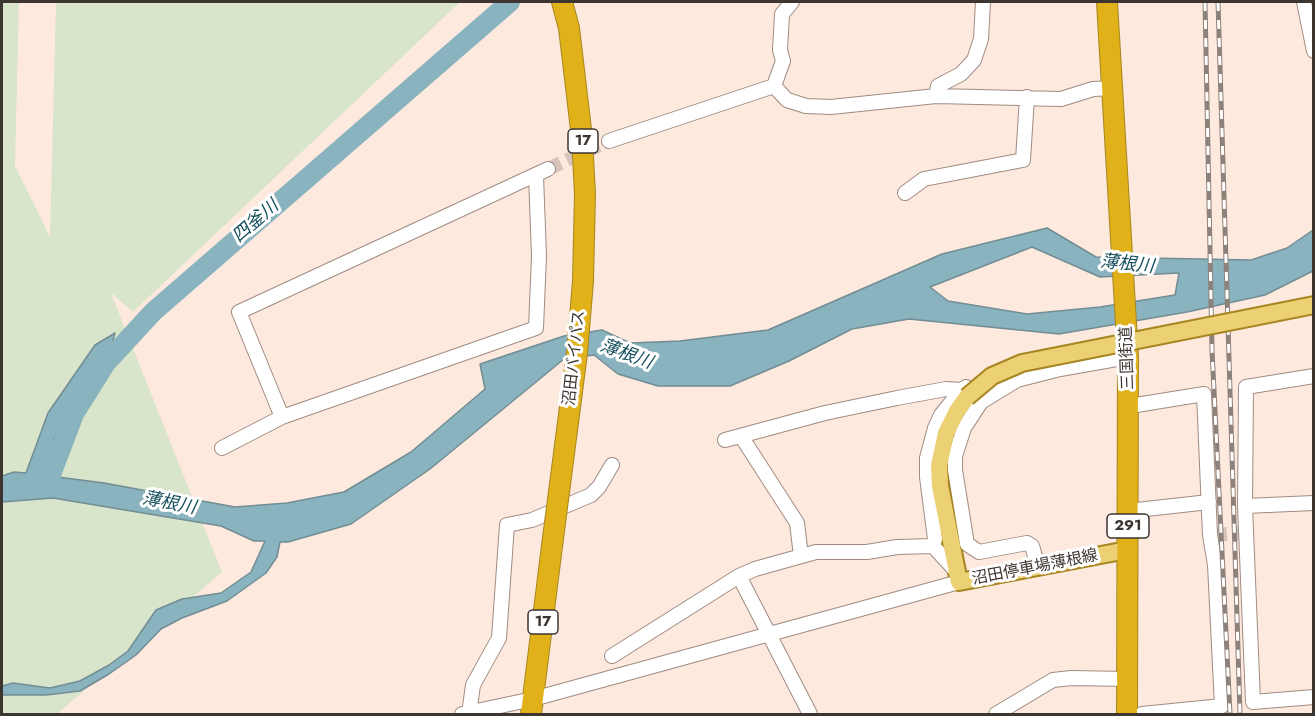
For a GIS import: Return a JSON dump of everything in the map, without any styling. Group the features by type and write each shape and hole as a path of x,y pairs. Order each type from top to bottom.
{"highway":[{"name":"沼田バイパス","path":"532,707 584,281 585,194 582,138 569,28 562,2"},
{"name":"三国街道","path":"1107,2 1128,337 1130,406 1127,714"}],"main road":[{"name":"沼田停車場薄根線","path":"1127,550 1038,567 958,577 940,486 939,466 946,433 964,394 992,376 1022,363 1314,305"}],"street":[{"path":"774,86 783,61 780,50 783,14 792,2"},
{"path":"936,96 938,86 961,74 974,60 981,39 983,2"},
{"path":"1304,2 1314,51"},
{"path":"774,86 787,100 806,106 831,107 936,96 1061,99 1094,88 1112,88"},
{"path":"609,141 774,86"},
{"path":"905,193 924,178 1023,160 1027,97"},
{"path":"222,447 282,417 536,328 542,172 239,312 282,417"},
{"path":"1038,567 1032,546 1027,543 979,552 967,544 955,470 955,456 964,428 981,402 1017,380 1060,369 1128,357"},
{"path":"1314,376 1246,387 1243,533 1253,702 1314,697"},
{"path":"933,546 935,539 927,477 927,458 935,428 941,415 964,394 966,387 1005,386"},
{"path":"725,440 825,413 897,398 946,389 964,394"},
{"path":"1130,406 1204,394 1222,706 1142,714"},
{"path":"741,436 797,523 801,556"},
{"path":"612,465 599,487 591,495 532,520 507,525 498,638 473,685 467,714 532,707 958,577 933,546"},
{"path":"1128,511 1209,502"},
{"path":"1245,506 1314,503"},
{"path":"612,656 755,568 816,552 867,552 897,547 933,546"},
{"path":"739,576 810,714"},
{"path":"996,714 1053,680 1127,679"}],"green space":[{"path":"2,2 19,2 15,166 50,237 56,2 460,2 133,312 111,293 222,572 57,714 2,714"}],"water":[{"name":"薄根川","path":"1047,228 1096,257 1251,260 1287,248 1313,230 1313,271 1265,295 1187,312 1059,334 909,319 852,329 789,361 730,386 658,386 618,374 594,355 564,359 430,469 351,524 288,542 280,542 277,557 266,573 227,601 182,618 161,629 136,655 109,674 80,691 46,695 2,695 2,686 13,683 50,688 80,681 109,665 128,651 156,610 182,599 221,593 251,572 265,541 254,541 221,526 53,498 2,502 2,476 14,472 26,473 48,413 95,345 115,333 112,344 88,375 54,439 50,476 104,483 235,507 287,503 344,492 411,452 485,389 480,364 564,336 602,330 630,343 680,341 768,330 942,254","holes":["1032,247 1100,277 1179,273 1175,295 1100,307 1027,314 948,301 930,287"]}],"waterway":[{"name":"四釜川","path":"49,480 74,414 106,363 153,312 510,2"}],"tunnel":[{"path":"548,169 609,141"},
{"path":"1213,535 1241,533"}],"railway":[{"path":"1205,2 1212,350 1230,714"},
{"path":"1218,2 1240,714"}]}
